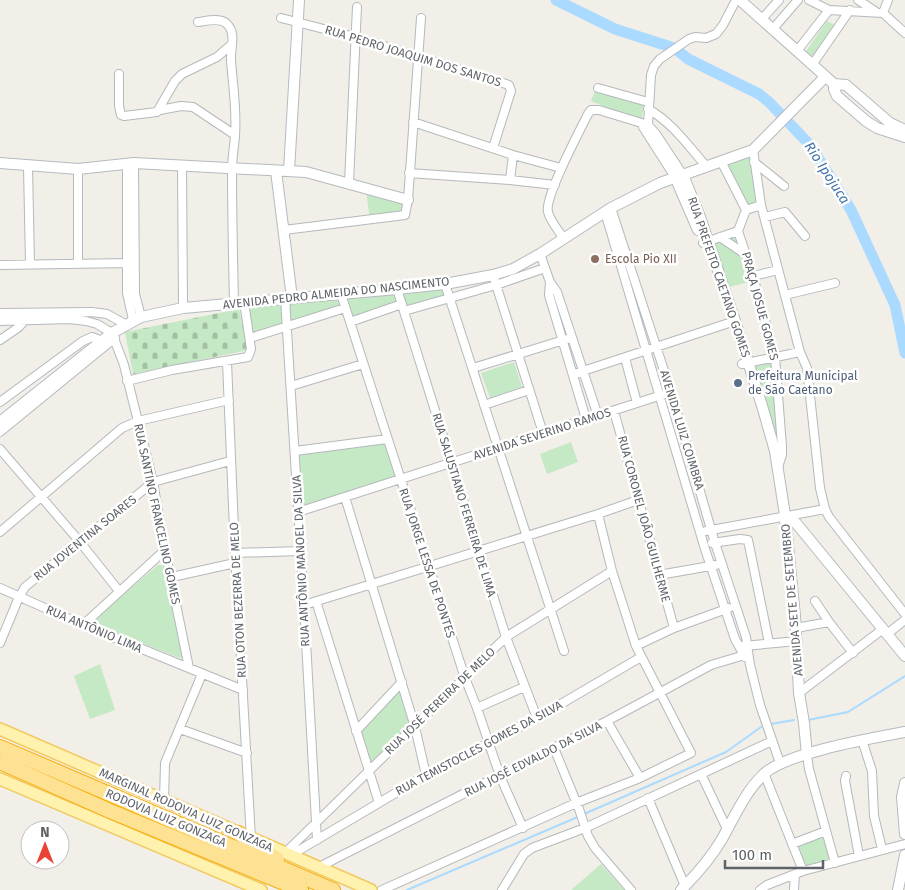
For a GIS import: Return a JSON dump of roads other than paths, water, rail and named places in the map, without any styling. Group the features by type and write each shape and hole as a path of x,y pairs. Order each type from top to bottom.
{"highway":[{"path":"0,736 62,769 78,780"},
{"name":"RODOVIA LUIZ GONZAGA","path":"0,747 78,780 304,885"},
{"name":"RODOVIA LUIZ GONZAGA","path":"0,762 110,811 304,885 332,890"},
{"path":"0,772 18,775 94,807 110,811"},
{"path":"245,836 298,872 304,885"}],"main road":[{"name":"MARGINAL RODOVIA LUIZ GONZAGA","path":"0,729 371,890"},
{"path":"0,779 261,890"}],"street":[{"path":"289,171 299,0"},
{"path":"564,239 548,212 548,204 562,168 588,114 591,110 599,110 644,126 654,66 660,59 689,39 695,37 706,38 716,34 736,0"},
{"path":"740,0 825,77 834,84 846,85 890,123 905,130"},
{"path":"761,20 779,0"},
{"path":"772,30 798,0"},
{"path":"808,0 829,10 880,13"},
{"path":"858,0 880,13 905,33"},
{"path":"880,13 888,0"},
{"path":"349,183 357,7"},
{"path":"797,51 829,10"},
{"path":"812,65 850,10"},
{"name":"RUA PEDRO JOAQUIM DOS SANTOS","path":"281,18 356,37 509,85 511,92 493,148"},
{"path":"284,230 405,215 408,200 412,122 421,18"},
{"path":"127,381 172,370 244,359 250,356 251,352 250,338 238,303 232,167 235,136 235,93 231,61 232,34 228,24 224,21 198,22"},
{"path":"160,110 168,92 182,74 217,57 232,44"},
{"path":"119,74 118,106 120,115 153,114 160,110 180,106 193,107 235,136"},
{"path":"825,77 753,150 754,162 764,217 800,352 807,368 820,488 825,509 829,517 905,614"},
{"path":"834,84 837,96 877,128 905,137"},
{"path":"598,88 648,105 673,128 707,167"},
{"path":"857,113 865,102"},
{"path":"412,122 513,155 562,168"},
{"name":"RUA PREFEITO CAETANO GOMES","path":"644,126 679,176 698,219 746,363 777,472"},
{"name":"AVENIDA PEDRO ALMEIDA DO NASCIMENTO","path":"0,422 100,340 113,336 133,320 183,308 494,280 540,254 608,210 653,186 753,150"},
{"path":"510,180 513,155"},
{"path":"706,242 738,231 746,210 721,161"},
{"path":"754,162 784,186"},
{"path":"0,163 78,169 130,163 182,164 306,172 408,200"},
{"path":"0,321 25,317 100,313 133,320 128,301 130,163"},
{"path":"182,164 183,308"},
{"path":"28,166 30,264"},
{"path":"78,169 78,263"},
{"path":"276,171 284,230 288,298"},
{"path":"409,173 555,185"},
{"path":"746,210 762,205"},
{"name":"AVENIDA LUIZ COIMBRA","path":"608,210 630,265 671,392 721,563 746,637 744,650"},
{"name":"AVENIDA LUIZ COIMBRA","path":"608,210 622,268 704,545 735,639 744,650"},
{"path":"764,217 785,212 805,236"},
{"name":"PRAÇA JOSUE GOMES","path":"738,231 753,276 775,357 782,455 777,472"},
{"path":"720,236 746,254"},
{"path":"540,254 550,282 549,295 582,372 598,416"},
{"path":"0,265 130,263"},
{"path":"622,268 630,265"},
{"path":"350,322 450,297 494,280 545,268"},
{"path":"753,276 778,270"},
{"path":"494,280 543,433"},
{"path":"785,295 835,283"},
{"path":"445,284 564,651"},
{"name":"RUA SALUSTIANO FERREIRA DE LIMA","path":"398,289 506,637 524,687 538,718"},
{"name":"RUA JORGE LESSA DE PONTES","path":"341,294 464,678 477,708 500,776 523,828"},
{"name":"RUA ANTÔNIO MANOEL DA SILVA","path":"288,298 287,327 317,840"},
{"path":"250,338 345,308"},
{"path":"0,313 25,317 86,320 97,324 113,336 0,432"},
{"path":"0,340 13,331 25,317"},
{"path":"574,374 732,322"},
{"name":"RUA SANTINO FRANCELINO GOMES","path":"113,336 138,421 153,482 189,668"},
{"path":"0,402 83,340 92,337 100,340"},
{"path":"473,368 568,339"},
{"path":"568,339 574,374 586,419"},
{"path":"746,363 800,352"},
{"path":"625,358 637,403"},
{"name":"RUA OTON BEZERRA DE MELO","path":"227,362 230,460 247,753 245,836"},
{"path":"291,386 364,364"},
{"path":"484,405 529,390"},
{"name":"AVENIDA SEVERINO RAMOS","path":"298,512 671,392"},
{"path":"0,532 122,428 138,421 229,400"},
{"name":"RUA CORONEL JOÃO GUILHERME","path":"614,411 674,628"},
{"path":"766,431 781,429"},
{"path":"295,451 387,439"},
{"path":"0,449 80,542 119,591"},
{"name":"RUA JOVENTINA SOARES","path":"0,643 19,596 25,587 153,482 230,460"},
{"name":"AVENIDA SETE DE SETEMBRO","path":"777,472 785,518 796,628 799,694 807,755"},
{"path":"345,497 402,682 426,775"},
{"path":"304,605 638,500"},
{"path":"700,532 785,518 825,509"},
{"path":"382,890 578,806 690,753 636,646 612,571 598,514"},
{"path":"785,518 796,523 905,656"},
{"path":"704,545 745,538 749,542 769,643"},
{"path":"83,625 165,550"},
{"path":"235,552 301,551"},
{"path":"172,577 236,563"},
{"path":"659,575 721,563"},
{"name":"RUA JOSÉ PEREIRA DE MELO","path":"288,854 316,823 506,637 612,571"},
{"name":"RUA ANTÔNIO LIMA","path":"0,588 83,625 243,690"},
{"path":"815,601 853,653"},
{"path":"316,602 379,803"},
{"path":"636,646 674,628 736,606"},
{"path":"799,694 853,653 905,620"},
{"path":"796,628 829,622"},
{"name":"RUA JOSÉ EDVALDO DA SILVA","path":"319,867 744,650 769,643 797,641"},
{"path":"744,650 780,763"},
{"name":"RUA TEMISTOCLES GOMES DA SILVA","path":"288,854 317,840 426,775 538,718 641,657"},
{"path":"164,801 165,763 202,674"},
{"path":"356,731 402,682"},
{"path":"477,708 524,687"},
{"path":"607,721 640,778"},
{"path":"180,728 247,753"},
{"path":"648,798 683,888 715,850 752,787 764,773 780,763 807,755 862,740 905,732"},
{"path":"862,740 872,771 874,816 882,849"},
{"path":"502,890 524,854 532,848 648,798 772,741"},
{"path":"554,748 588,836 595,848 631,890"},
{"path":"807,755 809,770 835,863"},
{"path":"764,773 803,871"},
{"path":"701,774 728,829"},
{"path":"846,776 846,790 859,856"},
{"path":"905,783 902,797 905,834"},
{"path":"792,844 826,831"},
{"path":"760,890 803,871 905,844"},
{"path":"898,890 905,855"},
{"path":"794,890 795,874"}],"waterway":[{"name":"Rio Ipojuca","path":"556,0 615,29 674,48"},
{"name":"Rio Ipojuca","path":"677,50 688,59 759,94 810,145 851,210 895,305 905,353"},
{"path":"808,720 848,712 905,676"},
{"path":"771,724 794,720"},
{"path":"584,814 726,752 761,727"},
{"path":"407,890 580,816"}],"place":[{"name":"Escola Pio XII","path":"595,259"},
{"name":"Prefeitura Municipal de São Caetano","path":"738,383"}]}
